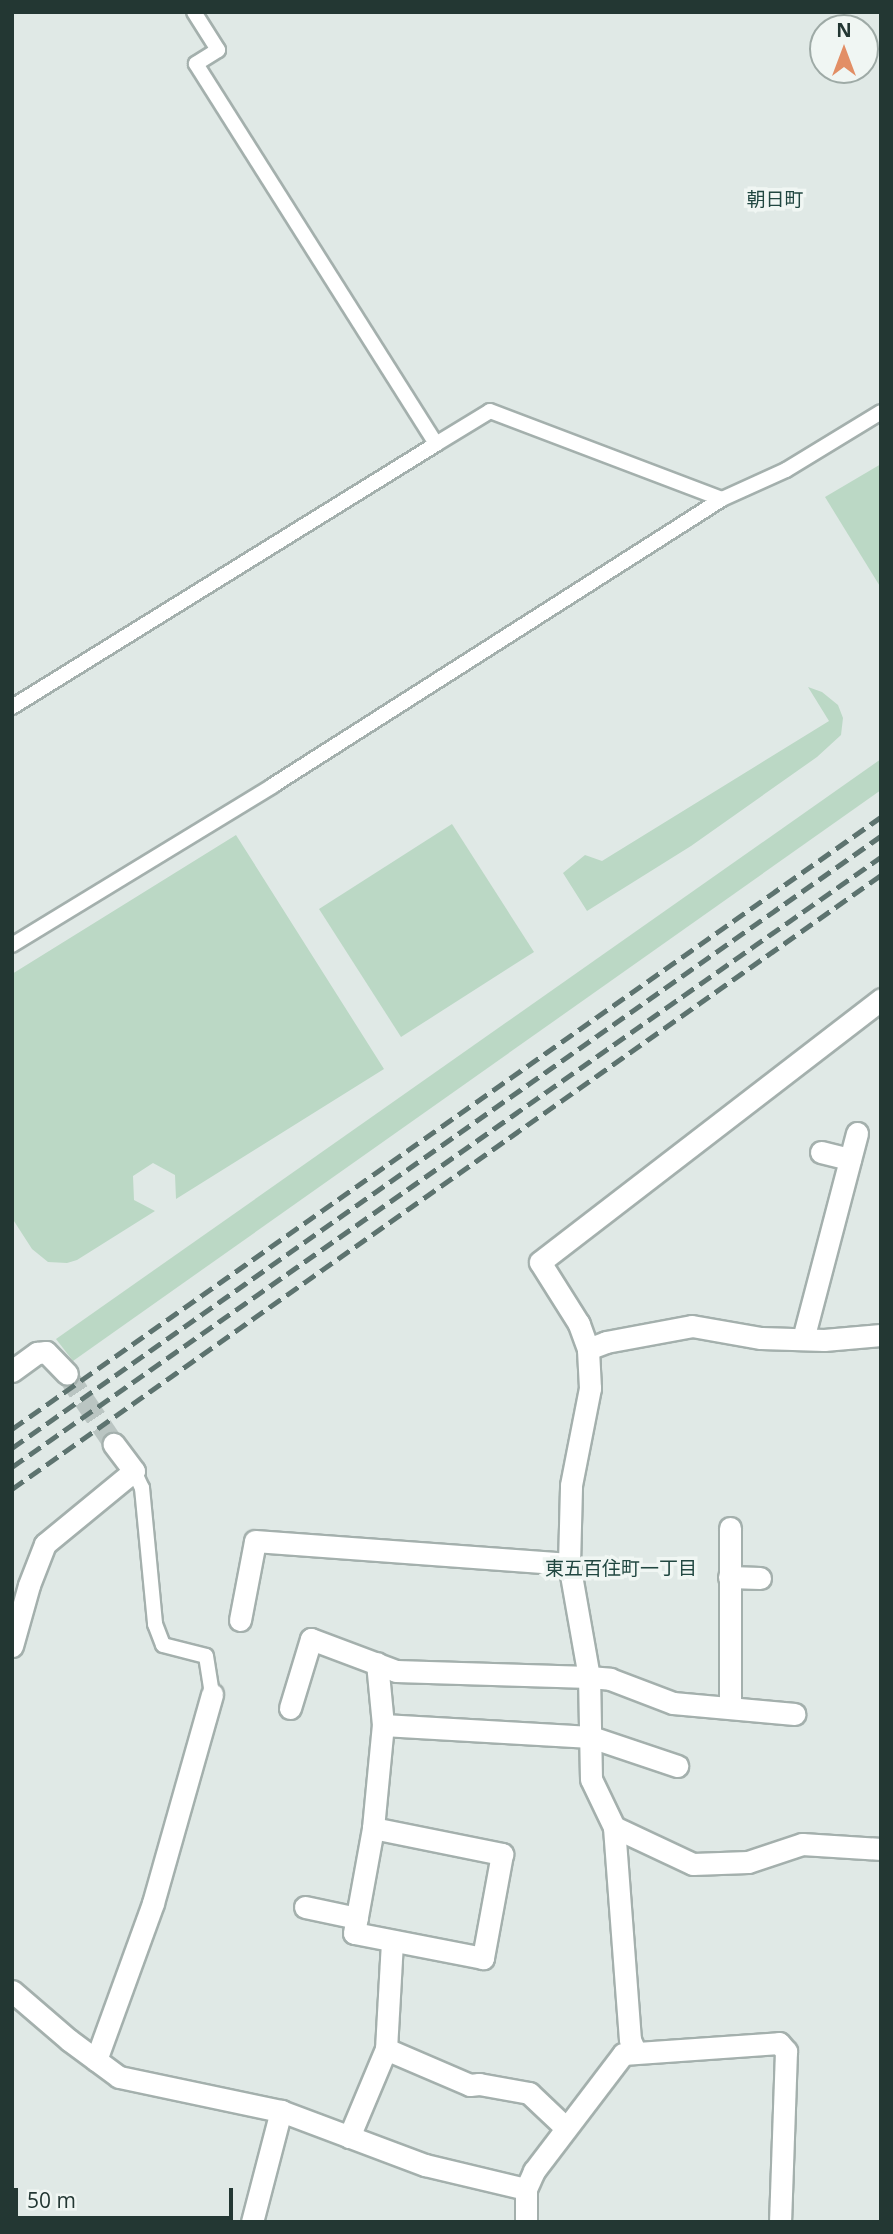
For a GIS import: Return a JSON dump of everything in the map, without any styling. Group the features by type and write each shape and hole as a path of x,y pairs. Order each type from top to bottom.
{"street":[{"path":"635,2051 630,2040 614,1827 594,1789 589,1676 569,1564 571,1485 590,1388 588,1349 579,1324 540,1262 881,999"},
{"path":"803,1339 857,1133"},
{"path":"821,1152 850,1159"},
{"path":"588,1349 606,1342 692,1326 761,1338 881,1335"},
{"path":"12,1371 37,1353 46,1352 66,1374"},
{"path":"12,1646 29,1585 46,1544 134,1471 114,1444"},
{"path":"730,1528 730,1706"},
{"path":"240,1620 255,1541 569,1564"},
{"path":"729,1577 760,1578"},
{"path":"290,1709 311,1639 396,1671 589,1676 610,1679 673,1703 730,1706 795,1714"},
{"path":"373,1828 502,1854 483,1958 354,1933 373,1828 383,1725 377,1663"},
{"path":"96,2060 153,1903 212,1694"},
{"path":"383,1725 591,1737 677,1766"},
{"path":"614,1827 693,1864 748,1862 802,1844 881,1849"},
{"path":"305,1907 357,1918"},
{"path":"349,2137 386,2049 392,1941"},
{"path":"12,1991 119,2077 281,2111 425,2165 526,2189"},
{"path":"526,2222 526,2189 534,2171 623,2054 635,2051 779,2043 786,2051 780,2222"},
{"path":"386,2049 471,2085 529,2093 565,2127"},
{"path":"252,2222 281,2111"}],"lane":[{"path":"194,12 218,50 196,64 436,444"},
{"path":"12,708 490,411 722,499"},
{"path":"12,945 272,786 722,499 786,470 881,412"},
{"path":"134,1471 142,1488 155,1624 163,1645 206,1656 212,1694"}],"green space":[{"path":"881,464 881,588 825,497"},
{"path":"808,687 822,692 838,705 843,718 841,735 817,757 691,846 587,911 563,873 585,855 602,861 829,721"},
{"path":"881,759 881,790 73,1361 56,1339"},
{"path":"452,824 534,952 401,1037 319,909"},
{"path":"236,835 384,1069 176,1199 175,1175 153,1163 133,1176 134,1200 155,1211 77,1260 67,1263 48,1262 32,1249 12,1218 12,974"}],"tunnel":[{"path":"67,1374 114,1444"}],"railway":[{"path":"12,1429 881,817"},
{"path":"12,1448 881,836"},
{"path":"12,1467 881,857"},
{"path":"12,1489 881,875"}],"district":[{"name":"朝日町","path":"775,200"},
{"name":"東五百住町一丁目","path":"621,1569"}]}
